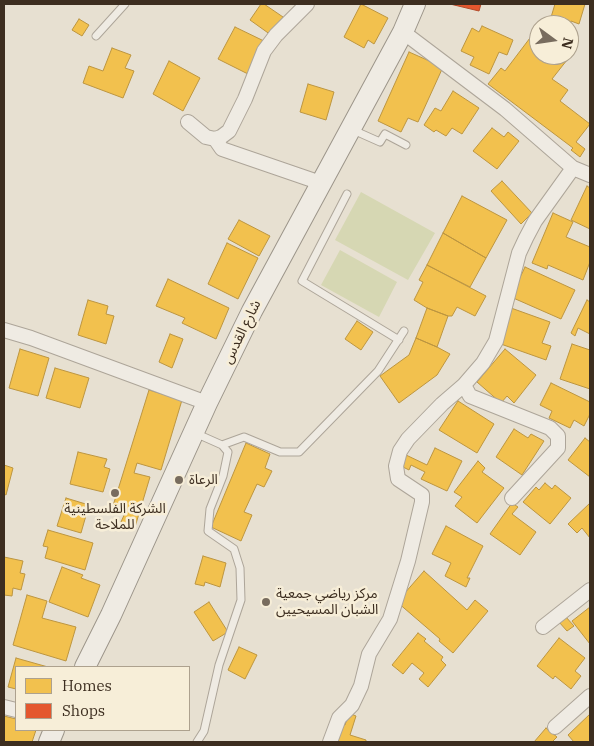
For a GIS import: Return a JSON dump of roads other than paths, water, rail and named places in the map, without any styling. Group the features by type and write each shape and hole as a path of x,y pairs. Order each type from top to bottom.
{"main road":[{"name":"شارع القدس","path":"86,666 256,303 403,32 415,4"}],"street":[{"path":"188,122 206,137 221,137 229,131 245,99 264,51 276,35 307,4"},
{"path":"403,32 505,109 573,168 590,175"},
{"path":"215,138 222,149 321,183"},
{"path":"330,742 339,718 352,705 361,686 369,654 390,619 408,561 422,495 398,479 396,466 400,451 408,439 442,404 464,385 483,363 496,341 516,262 526,238 535,221 573,168"},
{"path":"4,330 31,338 207,404"},
{"path":"464,385 470,396 550,428 558,436 558,448 512,498"},
{"path":"543,627 590,590"},
{"path":"555,727 590,696"}],"lane":[{"path":"96,36 125,4"},
{"path":"351,129 380,142 385,134 406,145"},
{"path":"347,194 302,281 398,340"},
{"path":"222,445 244,437 280,452 299,452 378,371 404,331"},
{"path":"194,433 222,445 228,452 222,476 210,509 208,531 234,549 240,568 241,600 220,665 204,731 197,742"}],"place":[{"name":"الرعاة","path":"179,480"},
{"name":"الشركة الفلسطينية للملاحة","path":"115,493"},
{"name":"مركز رياضي جمعية الشبان المسيحيين","path":"266,602"}]}
